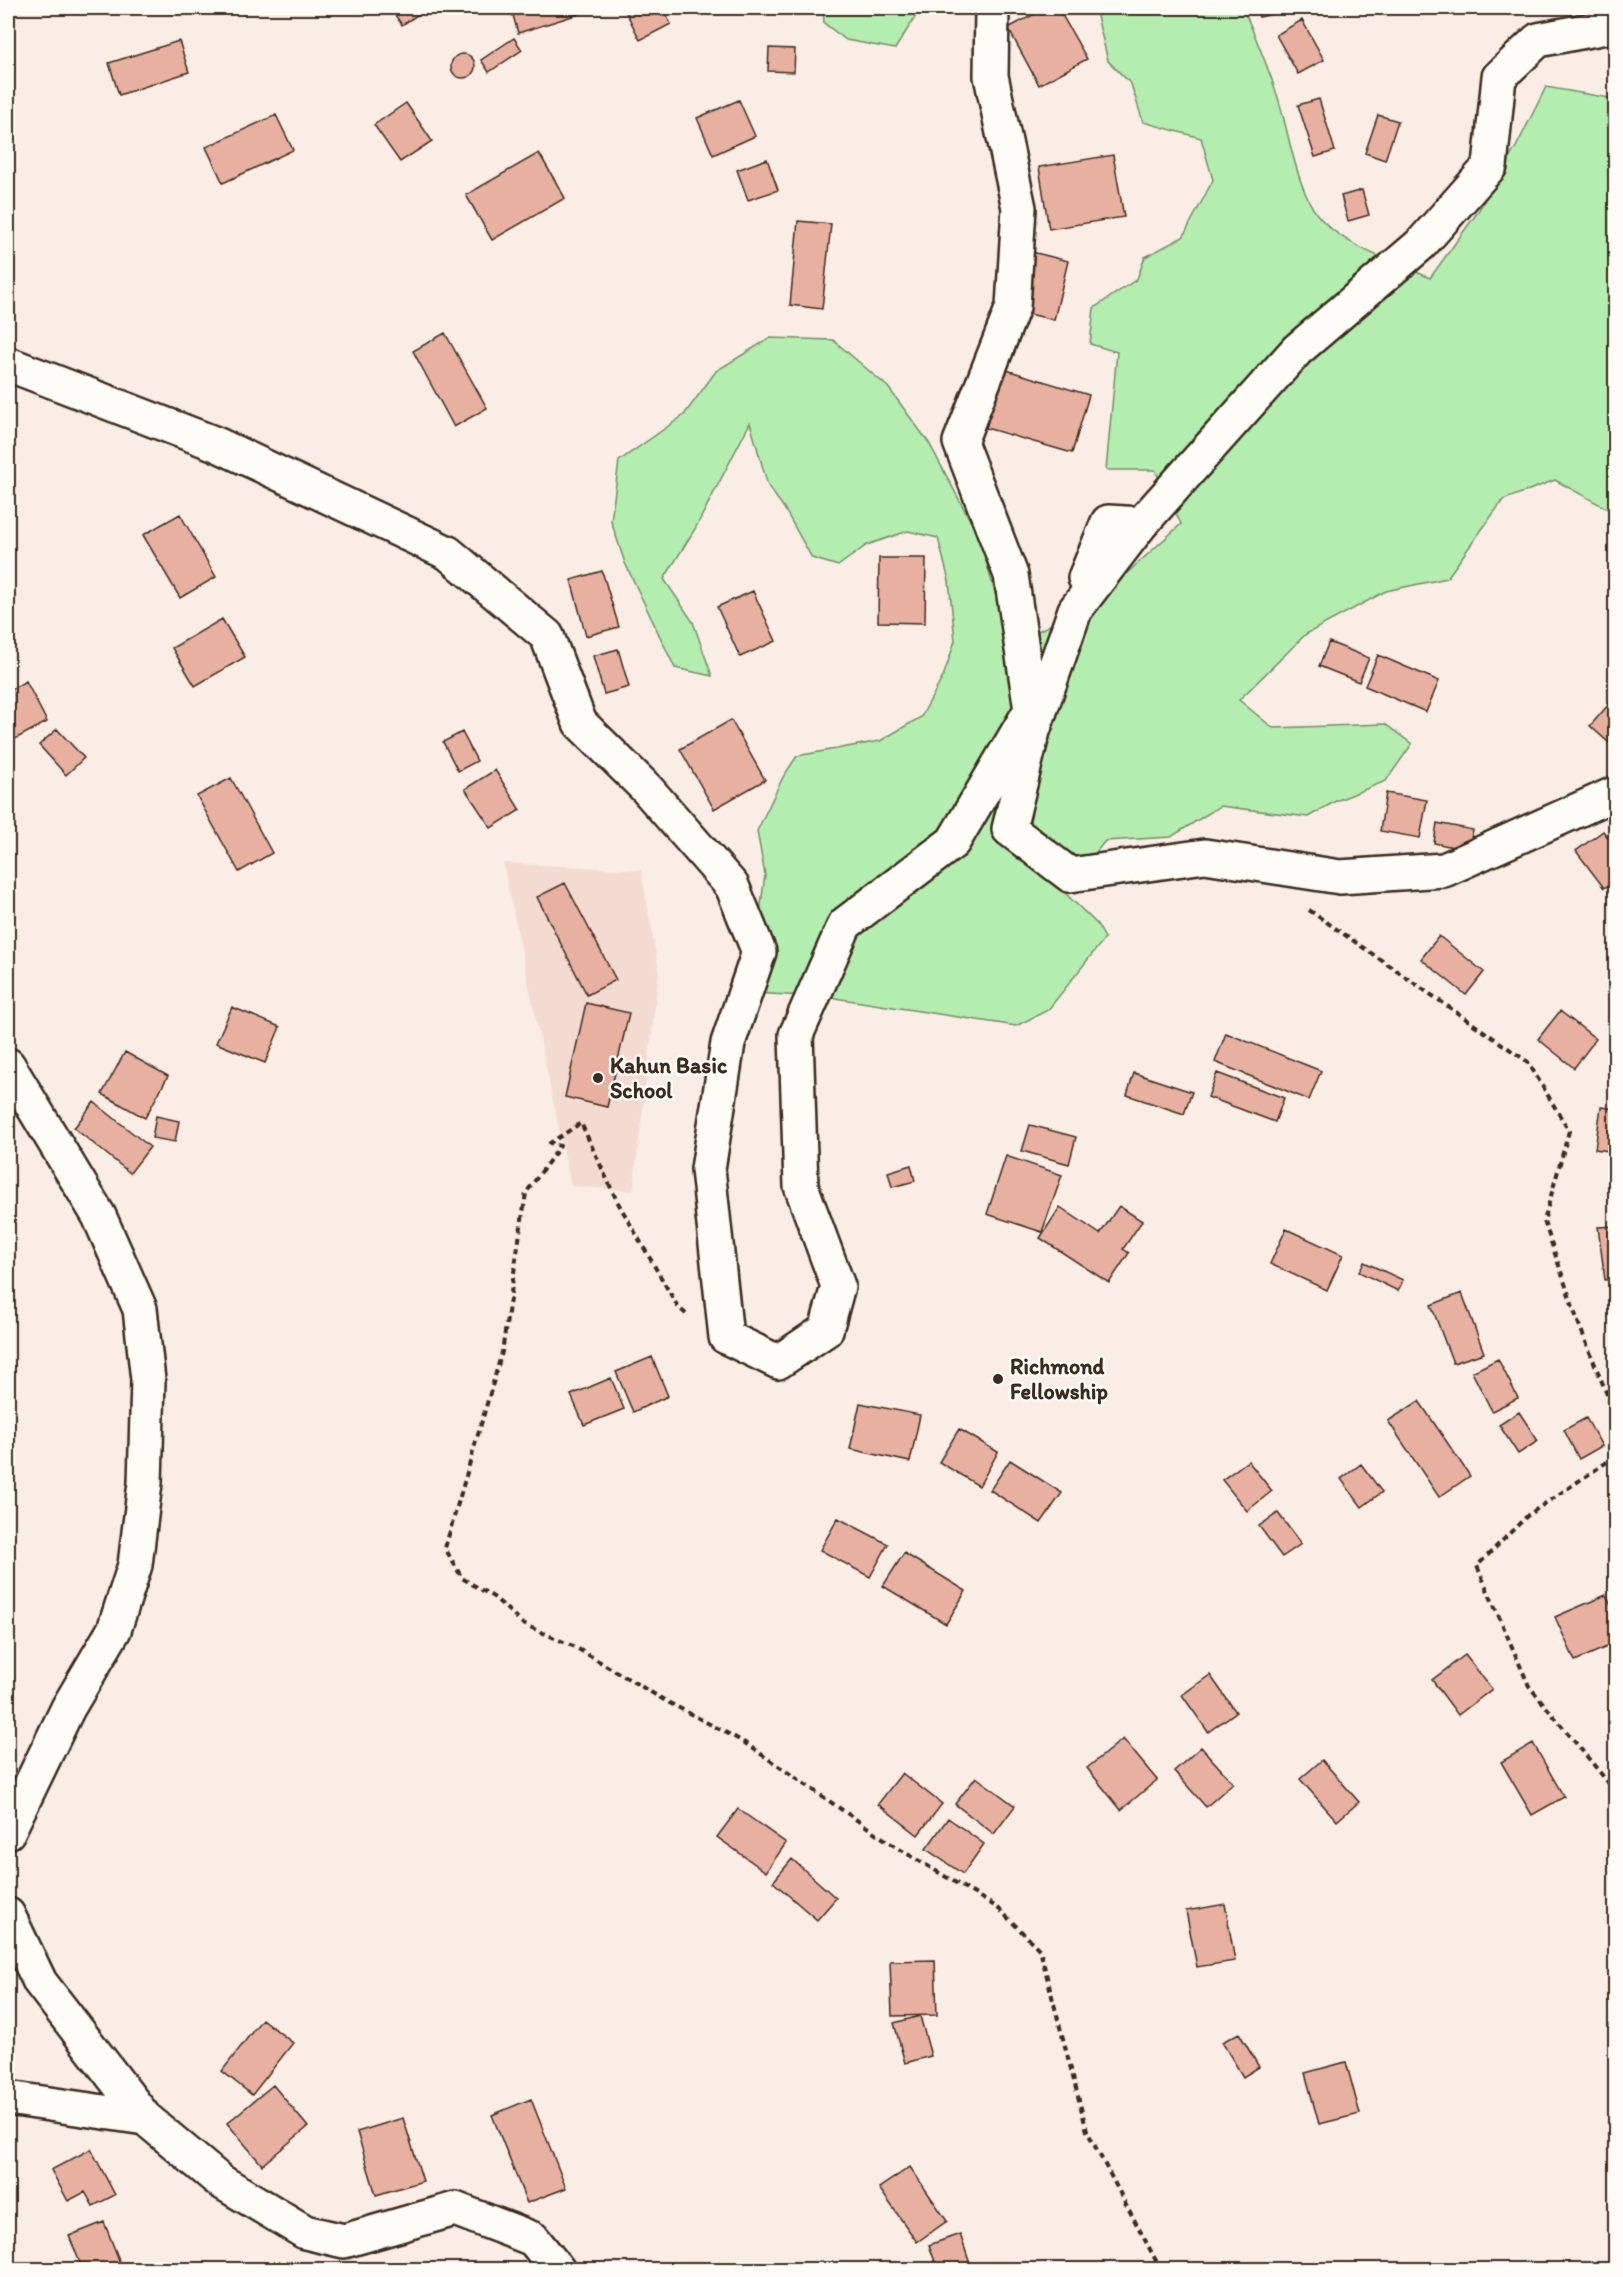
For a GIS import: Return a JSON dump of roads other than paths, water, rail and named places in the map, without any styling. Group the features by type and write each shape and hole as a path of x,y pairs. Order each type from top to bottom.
{"street":[{"path":"992,8 991,76 1019,208 1013,307 960,442 1011,575 1031,710"},
{"path":"1616,25 1538,40 1499,77 1490,166 1421,244 1297,350 1141,524 1075,610 1033,731 1009,829 1070,875 1205,856 1340,877 1444,870 1616,794"},
{"path":"8,364 216,444 448,553 547,636 580,723 646,788 732,886 759,952 728,1042 708,1169 726,1337 778,1362 826,1330 838,1286 801,1186 796,1035 845,924 953,842 1031,710 1108,522 1141,524"},
{"path":"8,1065 99,1216 140,1308 148,1380 145,1483 135,1565 114,1630 68,1708 8,1832"},
{"path":"8,1915 40,1982 145,2118 220,2181 305,2232 344,2241 455,2209 533,2239 558,2270"},
{"path":"8,2098 145,2118"}],"place":[{"name":"Kahun Basic School","path":"598,1078"},
{"name":"Richmond Fellowship","path":"998,1379"}]}
